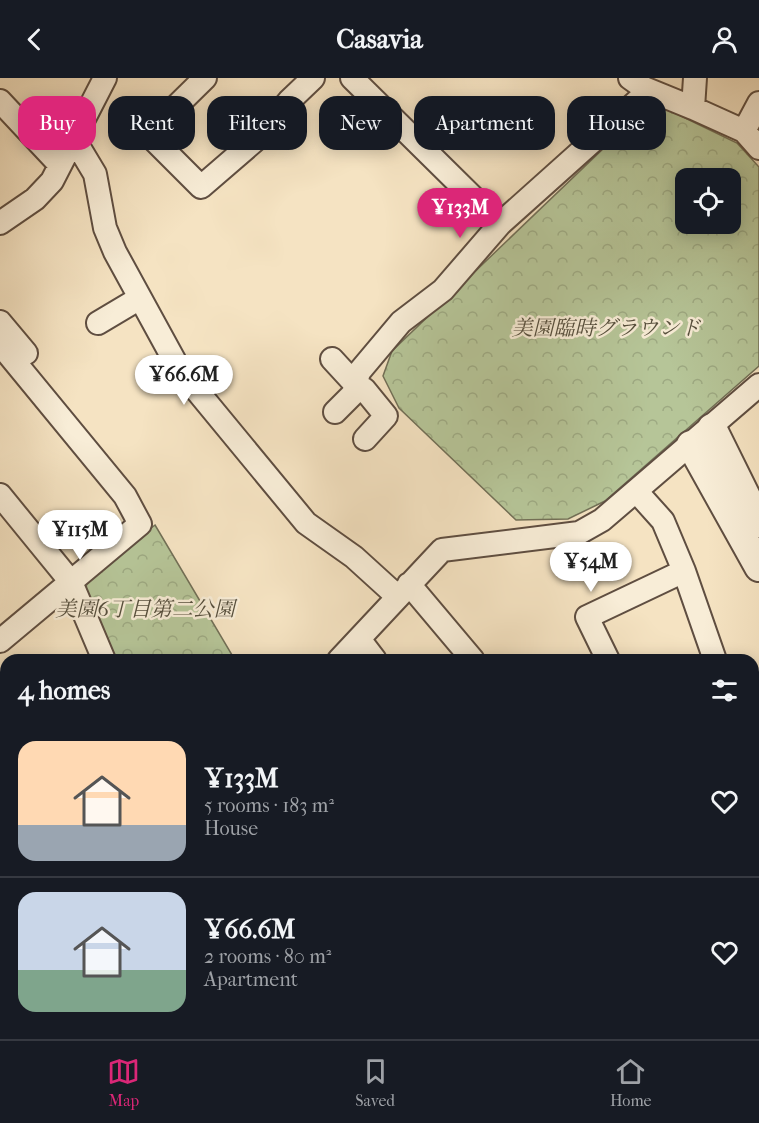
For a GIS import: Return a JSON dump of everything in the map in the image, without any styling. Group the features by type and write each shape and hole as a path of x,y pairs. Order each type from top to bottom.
{"street":[{"path":"96,96 105,78"},
{"path":"205,78 148,134 201,187 260,136 289,101 313,78"},
{"path":"352,78 500,224"},
{"path":"693,108 695,78"},
{"path":"334,412 353,393 359,372 401,322 443,290 500,224 643,96 637,83"},
{"path":"637,83 744,130 759,148"},
{"path":"0,101 60,165"},
{"path":"744,130 759,103"},
{"path":"0,223 35,199 52,181 68,150"},
{"path":"81,150 95,174 105,228 115,252 179,369 306,523 403,590 467,654"},
{"path":"98,323 140,298"},
{"path":"0,322 88,427 90,452"},
{"path":"0,344 125,496 140,524 0,641"},
{"path":"332,359 356,384 364,389 386,416 364,439"},
{"path":"345,654 442,550 579,533 602,520 637,492 759,386"},
{"path":"701,436 759,523"},
{"path":"701,436 759,567"},
{"path":"637,492 663,521 684,571 706,654"},
{"path":"0,495 71,582 101,654"},
{"path":"605,654 587,617 684,571"},
{"path":"359,639 370,654"}],"green space":[{"name":"美園臨時グラウンド","path":"666,109 737,143 759,167 759,366 605,501 568,519 516,520 399,408 383,376 392,351 602,150 666,150"},
{"name":"美園6丁目第二公園","path":"155,525 231,654 110,654 79,584"}]}
